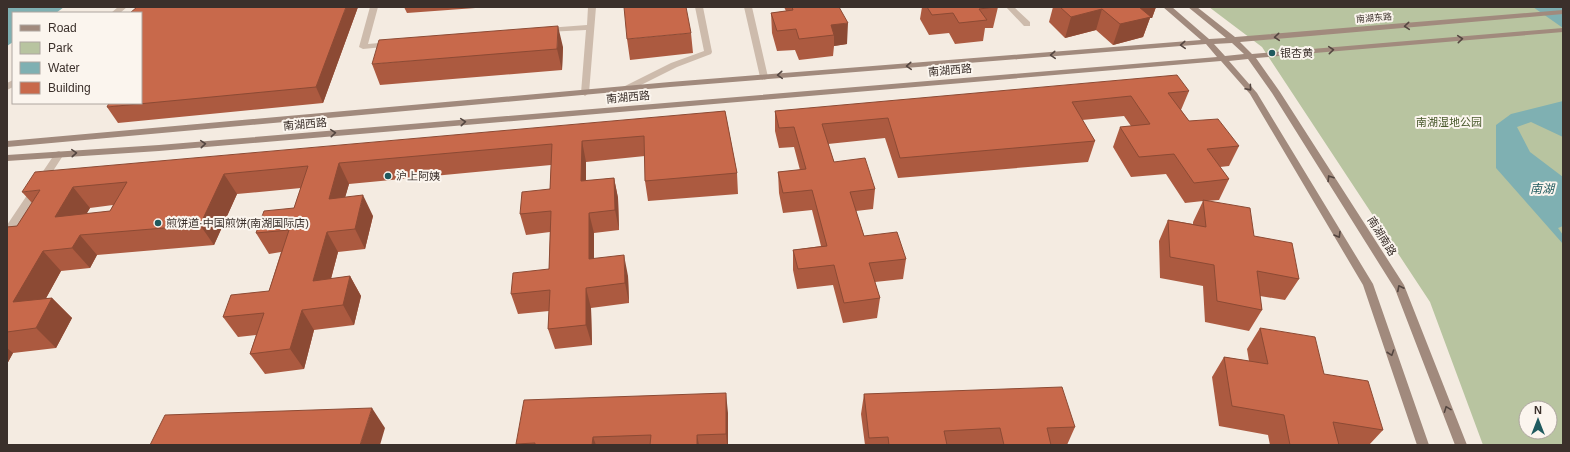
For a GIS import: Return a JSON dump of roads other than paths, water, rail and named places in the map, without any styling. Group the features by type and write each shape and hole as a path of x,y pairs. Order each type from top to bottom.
{"main road":[{"path":"1167,7 1209,43 1253,93 1368,284 1423,445"},
{"name":"南湖南路","path":"1192,7 1236,41 1250,56 1276,92 1400,288 1461,445"},
{"name":"南湖东路","path":"1236,41 1563,12"},
{"path":"1250,56 1563,30"},
{"name":"南湖西路","path":"7,144 192,130 585,92 1236,41"},
{"name":"南湖西路","path":"7,158 1250,56"}],"street":[{"path":"374,7 363,47 402,43"},
{"path":"585,92 592,7"},
{"path":"626,89 674,64 708,52 699,7"},
{"path":"748,7 764,77"},
{"path":"1010,7 1027,24"},
{"path":"535,32 590,27"},
{"path":"7,233 59,154"}],"water":[{"path":"7,7 64,7 57,12 12,12 12,43 7,46"},
{"path":"1533,7 1563,7 1563,28"},
{"name":"南湖","path":"1563,101 1563,137 1531,122 1517,127 1530,152 1563,177 1563,226 1558,228 1563,235 1563,244 1496,168 1496,125 1511,114"}],"place":[{"name":"银杏黄","path":"1272,53"},
{"name":"沪上阿姨","path":"388,176"},
{"name":"煎饼道·中国煎饼(南湖国际店)","path":"158,223"}],"park label":[{"name":"南湖湿地公园","path":"1449,122"}]}
